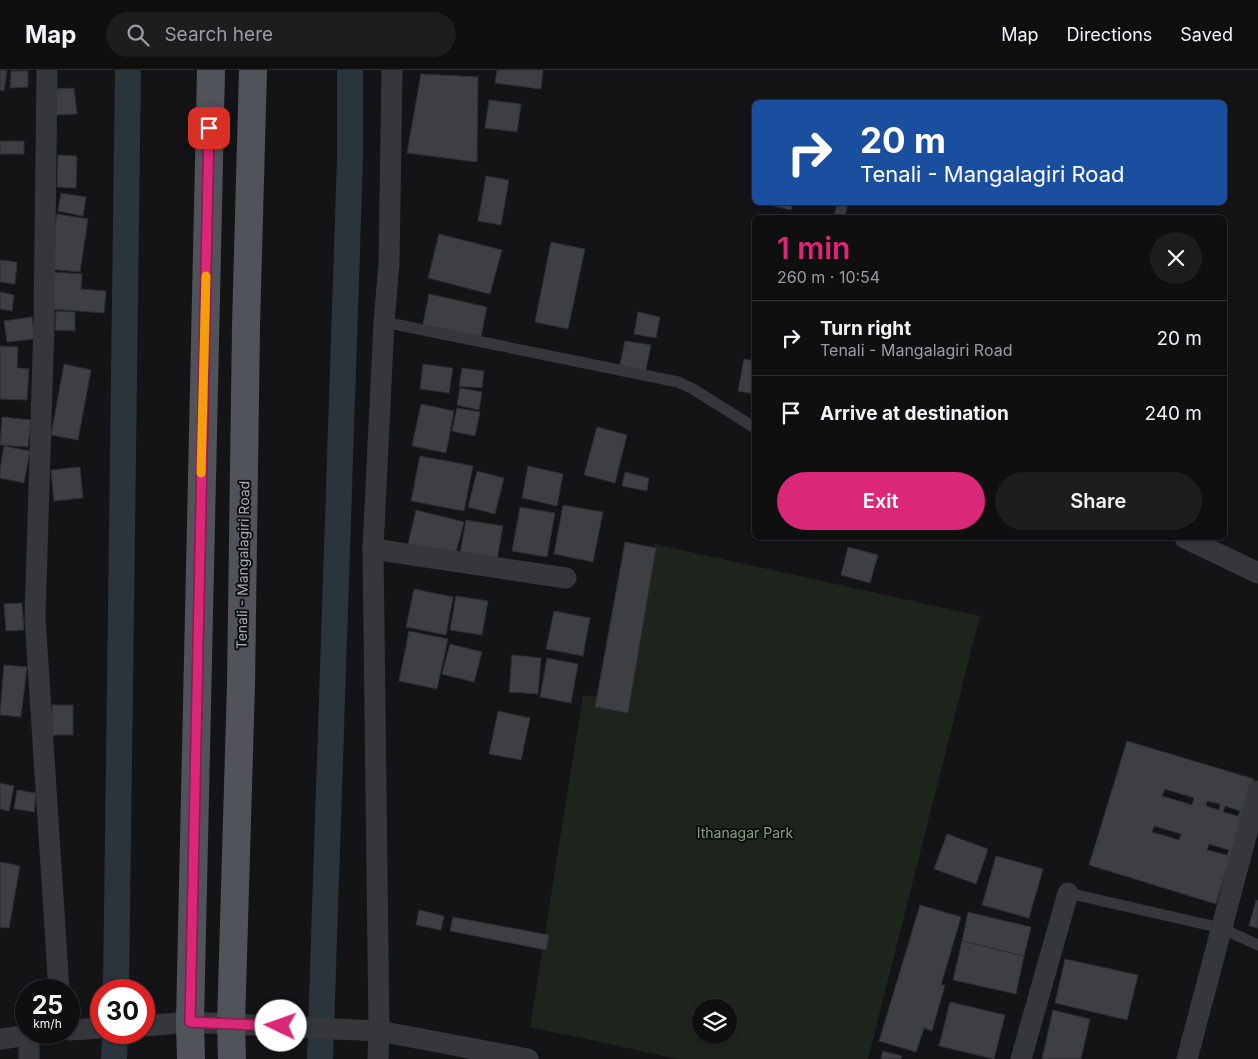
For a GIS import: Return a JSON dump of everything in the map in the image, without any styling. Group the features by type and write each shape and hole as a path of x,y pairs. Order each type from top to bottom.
{"main road":[{"path":"191,1059 190,1022 211,70"},
{"name":"Tenali - Mangalagiri Road","path":"232,1059 231,1024 241,684 246,326 253,70"}],"street":[{"path":"46,70 44,323 35,618 58,979"},
{"path":"378,1059 373,549 384,322 389,264 392,70"},
{"path":"1189,540 1258,573"},
{"path":"373,549 566,578"},
{"path":"1187,1059 1258,791"},
{"path":"1021,1059 1068,892"},
{"path":"155,1025 190,1022 379,1032 528,1059"},
{"path":"0,1039 15,1037"},
{"path":"29,1044 29,1059"}],"lane":[{"path":"384,322 678,382 693,389 752,426"},
{"path":"1068,892 1221,928 1258,945"}],"green space":[{"name":"Ithanagar Park","path":"654,544 980,616 868,1059 678,1059 530,1027 583,695 629,702"}],"building":[{"path":"0,70 7,71 4,91 0,90"},
{"path":"497,70 543,70 541,89 495,83"},
{"path":"11,71 28,71 28,87 10,88"},
{"path":"421,74 478,77 477,162 407,153"},
{"path":"74,88 77,114 56,115 54,89"},
{"path":"489,100 521,104 517,132 485,128"},
{"path":"0,141 24,141 24,154 0,154"},
{"path":"58,155 77,156 76,188 57,187"},
{"path":"486,176 509,180 501,225 478,221"},
{"path":"61,193 86,197 83,216 58,211"},
{"path":"774,205 792,205 791,210"},
{"path":"57,214 88,219 80,272 49,269"},
{"path":"439,234 502,250 490,294 428,278"},
{"path":"551,242 585,249 568,329 535,322"},
{"path":"0,260 17,262 15,284 0,282"},
{"path":"54,272 82,274 81,289 106,291 104,313 51,309"},
{"path":"0,292 14,295 12,311 0,309"},
{"path":"429,294 487,307 480,341 422,329"},
{"path":"56,311 75,312 75,331 55,330"},
{"path":"638,312 660,317 656,338 634,334"},
{"path":"32,317 35,339 7,342 4,321"},
{"path":"625,341 651,345 645,374 619,369"},
{"path":"0,346 18,347 17,368 29,369 27,400 0,399"},
{"path":"744,359 752,360 752,393 738,391"},
{"path":"64,364 91,370 78,440 51,435"},
{"path":"423,364 453,368 449,393 420,389"},
{"path":"462,368 484,371 482,388 459,386"},
{"path":"460,388 482,392 479,410 457,405"},
{"path":"421,404 454,411 446,453 412,446"},
{"path":"457,408 480,412 475,436 452,431"},
{"path":"2,417 31,420 28,447 0,445"},
{"path":"597,427 627,435 615,483 584,475"},
{"path":"4,446 30,451 24,483 0,478"},
{"path":"420,456 473,466 464,511 411,501"},
{"path":"528,466 563,474 557,506 522,498"},
{"path":"80,467 83,498 54,501 51,470"},
{"path":"477,471 504,478 495,514 468,507"},
{"path":"625,472 649,478 647,491 622,486"},
{"path":"563,505 603,512 593,562 554,554"},
{"path":"520,507 555,513 547,557 512,551"},
{"path":"416,510 464,522 454,560 407,548"},
{"path":"466,520 503,526 496,565 459,559"},
{"path":"625,542 656,548 628,713 595,707"},
{"path":"848,547 878,555 870,583 841,575"},
{"path":"414,589 453,597 446,635 406,627"},
{"path":"456,596 488,601 482,635 450,630"},
{"path":"22,603 24,630 6,631 4,604"},
{"path":"554,611 590,618 583,656 546,649"},
{"path":"409,631 448,639 437,689 399,681"},
{"path":"450,644 482,652 474,682 442,674"},
{"path":"512,655 541,658 538,694 509,692"},
{"path":"547,658 578,664 571,703 540,697"},
{"path":"4,665 27,667 21,717 0,715"},
{"path":"52,705 73,705 73,735 52,735"},
{"path":"498,711 530,718 521,760 489,754"},
{"path":"1127,741 1254,779 1216,904 1089,865","holes":["1165,789 1194,798 1192,805 1162,796","1207,801 1220,804 1219,810 1206,806","1225,806 1240,811 1238,816 1223,812","1154,826 1181,834 1179,840 1152,832","1209,844 1229,850 1227,855 1207,850"]},
{"path":"0,783 14,786 9,811 0,809"},
{"path":"17,790 36,793 34,812 14,809"},
{"path":"947,834 988,849 976,884 934,869"},
{"path":"996,856 1043,869 1029,918 982,905"},
{"path":"0,862 20,866 9,928 0,927"},
{"path":"1256,900 1258,901 1258,928 1249,926"},
{"path":"920,905 961,917 941,985 945,985 932,1031 924,1028 916,1052 879,1041"},
{"path":"419,910 444,916 441,930 416,925"},
{"path":"968,912 1031,927 1024,956 962,941"},
{"path":"453,917 549,935 546,950 450,931"},
{"path":"962,941 1024,956 1016,994 953,980"},
{"path":"1065,959 1138,975 1127,1020 1055,1003"},
{"path":"950,1002 1005,1015 994,1059 939,1046"},
{"path":"1053,1010 1090,1019 1081,1059 1042,1059"},
{"path":"883,1051 902,1056 901,1059 881,1059"}],"waterway":[{"path":"116,979 128,70"},
{"path":"320,1059 350,159 350,70"},
{"path":"114,1059 115,1044"}],"slow traffic":[{"path":"201,473 206,276"}],"route":[{"path":"209,128 190,1022 281,1026"}]}
